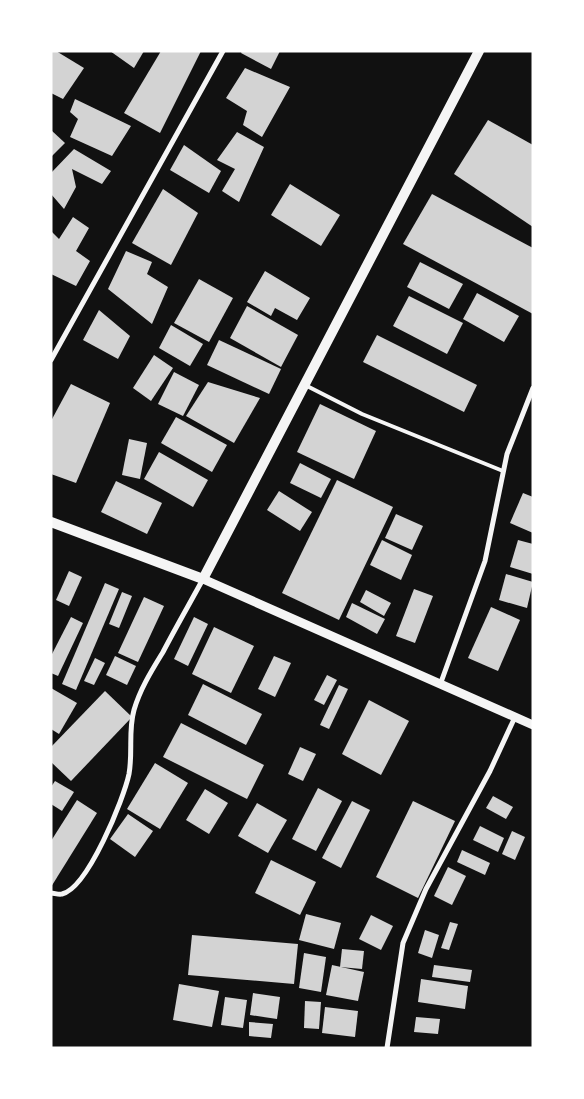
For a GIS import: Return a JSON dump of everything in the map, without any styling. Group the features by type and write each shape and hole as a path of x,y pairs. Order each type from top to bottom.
{"main road":[{"path":"51,522 203,579 479,51"}],"street":[{"path":"51,360 223,51"},
{"path":"439,685 485,561 507,454 533,388"},
{"path":"51,893 62,894 72,888 98,850 110,826 122,798 129,773 131,756 129,739 134,710 147,680 203,579 533,725"},
{"path":"387,1048 404,943 426,889 490,771 515,717"}],"lane":[{"path":"305,385 362,414 503,471"}],"building":[{"path":"51,51 56,51 84,68 63,99 51,93"},
{"path":"110,51 144,51 134,68"},
{"path":"161,51 201,51 160,133 124,113"},
{"path":"242,51 280,51 271,69 241,53"},
{"path":"245,68 290,87 262,137 243,125 247,111 226,98"},
{"path":"75,99 131,126 112,156 70,137 78,119 70,112"},
{"path":"488,120 533,145 533,227 454,174"},
{"path":"51,130 65,143 51,157"},
{"path":"237,132 264,147 239,202 222,191 235,169 217,160"},
{"path":"184,145 221,171 209,193 170,170"},
{"path":"74,149 111,171 102,184 72,169 76,187 64,209 51,194 51,173"},
{"path":"290,184 340,215 321,246 271,215"},
{"path":"163,189 198,213 171,265 132,243"},
{"path":"432,194 533,248 533,314 403,244"},
{"path":"73,217 89,228 76,251 90,261 76,286 51,274 51,231 59,239"},
{"path":"126,251 152,262 147,274 168,287 152,324 108,289"},
{"path":"420,262 463,284 449,309 407,287"},
{"path":"265,271 310,298 297,320 275,308 271,316 247,302"},
{"path":"199,279 233,298 209,342 174,323"},
{"path":"477,293 519,316 504,342 463,319"},
{"path":"409,296 463,323 447,354 393,326"},
{"path":"247,306 298,335 281,367 230,338"},
{"path":"99,310 130,336 118,359 83,340"},
{"path":"171,325 203,344 190,366 159,348"},
{"path":"377,335 477,385 464,412 363,362"},
{"path":"219,340 281,369 269,394 207,365"},
{"path":"154,355 173,368 151,401 133,388"},
{"path":"174,372 199,385 183,416 158,404"},
{"path":"208,382 260,398 234,443 186,416"},
{"path":"71,384 110,403 76,483 51,474 51,421"},
{"path":"320,404 376,431 354,479 297,452"},
{"path":"176,417 227,445 212,472 161,443"},
{"path":"129,439 147,443 140,479 122,475"},
{"path":"159,452 208,480 193,507 144,479"},
{"path":"300,463 331,479 321,498 290,483"},
{"path":"337,480 393,507 339,620 282,593"},
{"path":"116,481 162,503 147,534 101,512"},
{"path":"279,491 312,512 300,531 267,510"},
{"path":"523,493 533,497 533,533 510,523"},
{"path":"396,514 423,526 412,550 385,538"},
{"path":"382,540 412,555 401,580 370,565"},
{"path":"518,540 533,544 533,574 510,567"},
{"path":"69,571 82,577 69,606 56,600"},
{"path":"506,574 533,582 527,608 499,600"},
{"path":"105,583 119,589 76,690 62,684"},
{"path":"414,589 433,596 415,643 396,636"},
{"path":"366,590 391,603 384,616 360,602"},
{"path":"122,592 132,596 119,628 109,624"},
{"path":"144,597 164,606 138,662 118,653"},
{"path":"352,603 385,619 377,634 346,617"},
{"path":"491,607 520,620 498,671 468,658"},
{"path":"71,617 83,623 58,676 51,673 51,656"},
{"path":"194,617 208,624 188,666 174,659"},
{"path":"214,627 254,646 231,693 192,674"},
{"path":"115,656 136,666 127,685 106,675"},
{"path":"274,656 291,663 275,697 258,689"},
{"path":"95,658 105,663 94,685 84,681"},
{"path":"327,675 337,680 324,705 314,700"},
{"path":"203,684 262,714 246,745 188,715"},
{"path":"339,685 348,689 329,729 320,725"},
{"path":"51,688 77,703 59,734 51,729"},
{"path":"105,691 132,717 71,781 51,762 51,747"},
{"path":"369,700 409,721 381,775 342,754"},
{"path":"181,723 264,765 247,799 163,757"},
{"path":"300,747 316,754 303,781 288,774"},
{"path":"155,763 188,783 160,829 127,809"},
{"path":"55,781 74,792 62,811 51,804 51,787"},
{"path":"318,788 342,801 316,851 292,839"},
{"path":"205,789 228,803 209,834 186,820"},
{"path":"493,796 513,807 506,819 486,808"},
{"path":"77,800 97,813 51,887 51,841"},
{"path":"352,801 370,810 341,868 322,858"},
{"path":"413,801 455,821 418,898 376,877"},
{"path":"257,803 287,820 268,853 238,836"},
{"path":"128,814 153,831 135,857 110,839"},
{"path":"480,826 504,838 498,852 473,840"},
{"path":"512,831 525,837 515,860 502,854"},
{"path":"462,850 490,863 485,875 457,862"},
{"path":"271,860 316,882 300,915 255,893"},
{"path":"448,867 466,876 452,905 434,896"},
{"path":"306,914 341,923 334,949 299,940"},
{"path":"371,915 393,926 381,950 359,939"},
{"path":"450,922 458,924 449,950 441,948"},
{"path":"425,930 439,935 432,958 418,953"},
{"path":"192,935 298,944 294,984 188,975"},
{"path":"342,949 364,951 362,969 340,967"},
{"path":"304,953 326,957 321,992 299,988"},
{"path":"332,965 364,972 358,1001 326,995"},
{"path":"434,965 472,970 470,982 432,977"},
{"path":"421,979 468,986 465,1009 418,1002"},
{"path":"179,984 219,991 212,1027 173,1020"},
{"path":"253,993 280,997 277,1019 250,1015"},
{"path":"225,997 247,1000 243,1028 221,1025"},
{"path":"305,1001 321,1002 319,1029 304,1028"},
{"path":"325,1007 358,1011 355,1037 322,1033"},
{"path":"416,1017 440,1019 438,1034 414,1032"},
{"path":"249,1022 273,1024 271,1038 249,1036"}]}
